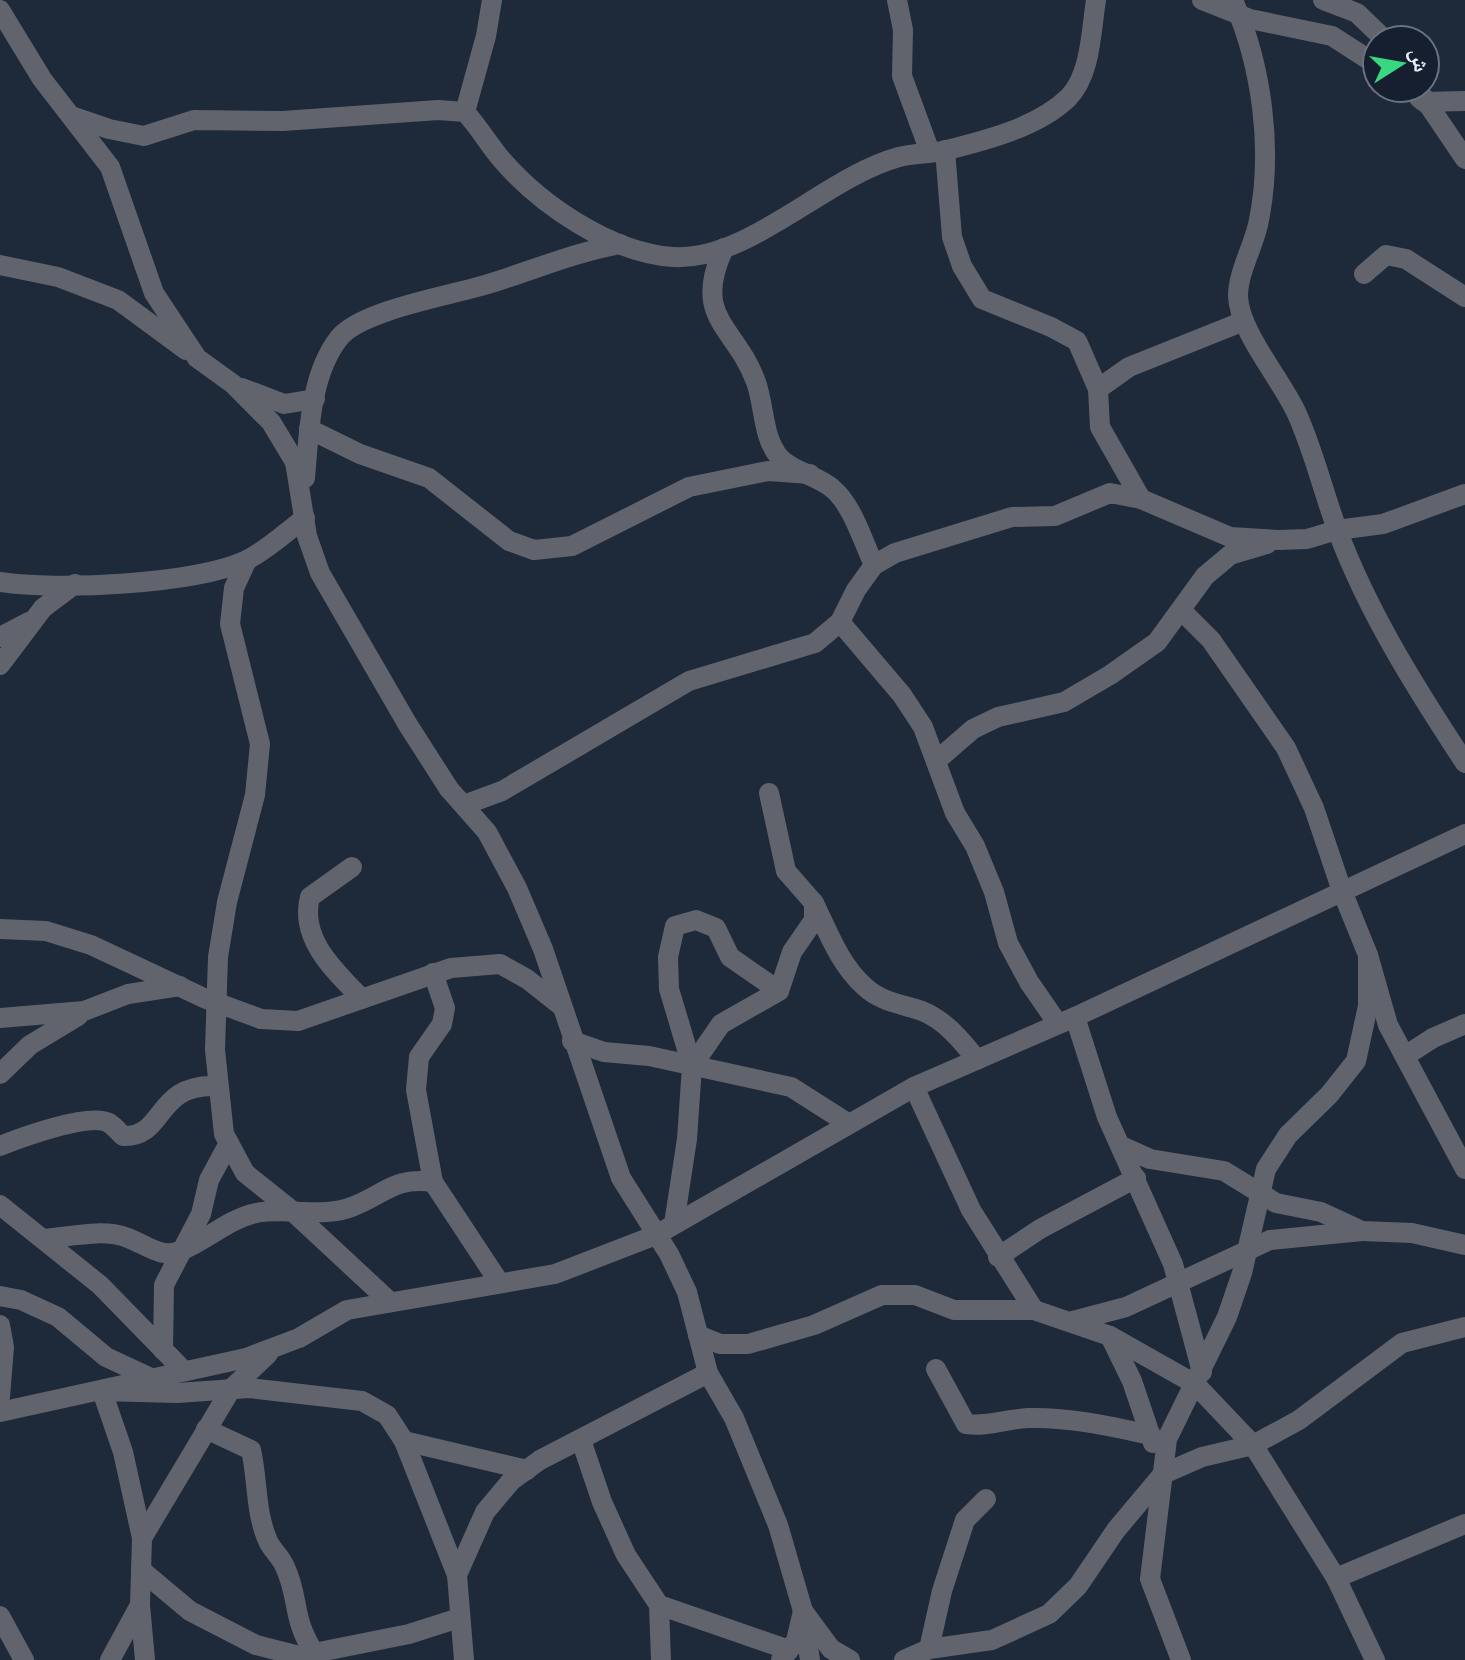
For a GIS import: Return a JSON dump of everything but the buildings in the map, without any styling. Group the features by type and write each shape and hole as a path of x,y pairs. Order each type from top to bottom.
{"street":[{"path":"4,0 0,8 42,79 110,167 154,293 197,358"},
{"path":"465,112 486,36 492,0"},
{"path":"897,0 903,30 902,76 937,151 952,237 962,266 982,299 1077,341 1098,389 1100,427 1141,499"},
{"path":"73,116 109,129 144,136 194,120 283,121 438,110 465,112 502,160 555,208 620,244 674,257 724,248 824,190 897,157 937,151 1025,125 1067,98 1081,80 1096,0"},
{"path":"1202,0 1332,36 1361,55"},
{"path":"1323,0 1357,13 1368,24"},
{"path":"1236,7 1255,70 1265,142 1266,183 1238,295 1244,321 1281,380 1297,414 1337,530 1400,659 1465,763"},
{"path":"1441,98 1465,101"},
{"path":"1426,104 1465,159"},
{"path":"0,582 75,584 203,576 247,560 304,508 309,429 315,399 322,369 340,336 420,300 481,286 570,254 620,244"},
{"path":"724,248 712,274 713,302 718,317 756,382 770,440 781,459 835,490 874,565"},
{"path":"1364,274 1386,255 1406,259 1465,297"},
{"path":"0,265 58,277 118,300 233,384 271,422 295,462 320,573 408,725 464,805 487,832 517,888 543,949 621,1178 669,1254 687,1292 708,1373 734,1418 778,1525 803,1611 810,1660"},
{"path":"1098,389 1129,367 1244,321"},
{"path":"233,384 284,404 315,399"},
{"path":"309,429 360,454 429,478 509,541 534,550 572,546 689,487 768,471 810,474"},
{"path":"464,805 502,791 689,681 815,643 840,622 856,590 874,565 895,553 1012,517 1055,516 1110,493 1141,499 1230,537 1278,540 1307,539 1337,530 1383,524 1465,494"},
{"path":"936,761 973,729 998,717 1064,702 1110,675 1157,642 1205,576 1230,555 1278,540"},
{"path":"247,560 234,588 230,624 260,744 255,795 227,902 216,1002 217,1086 224,1134 245,1173 290,1209 389,1301"},
{"path":"0,665 36,618 75,584"},
{"path":"1182,611 1211,640 1286,748 1314,808 1368,955 1388,1025 1465,1169"},
{"path":"0,637 36,618"},
{"path":"840,622 902,695 923,727 955,813 975,846 994,892 1008,943 1029,982 1066,1021 1107,1117 1153,1212 1178,1283 1199,1378"},
{"path":"769,793 786,871 814,903 847,968 867,989 895,1005 923,1012 957,1034 977,1060"},
{"path":"0,1412 246,1358 299,1338 347,1310 555,1274 656,1235 914,1087 1066,1021 1465,834"},
{"path":"352,867 310,897 306,913 319,952 362,999"},
{"path":"692,1066 721,1024 779,991 792,952 814,920 814,903"},
{"path":"674,1224 687,1139 692,1066 669,989 668,957 675,926 696,920 716,928 730,957 779,991"},
{"path":"0,929 46,931 91,945 261,1019 298,1021 433,973 500,964 527,979 560,1005"},
{"path":"1181,1660 1150,1579 1167,1439 1227,1317 1248,1247 1266,1169 1288,1135 1329,1095 1356,1061 1368,1006 1368,955"},
{"path":"433,973 445,1008 442,1024 419,1057 416,1090 433,1182 499,1282"},
{"path":"0,1074 30,1045 84,1011 128,994 180,986"},
{"path":"0,1018 84,1011"},
{"path":"1405,1056 1433,1038 1465,1024"},
{"path":"572,1041 604,1052 692,1066 791,1087 849,1124"},
{"path":"0,1146 51,1129 92,1121 107,1122 123,1136 133,1136 152,1125 178,1092 199,1085 217,1086"},
{"path":"914,1087 971,1210 1034,1310"},
{"path":"163,1350 164,1285 201,1214 209,1180 229,1143"},
{"path":"1121,1146 1150,1159 1224,1171 1276,1203 1321,1212 1362,1231"},
{"path":"998,1257 1040,1229 1136,1178"},
{"path":"43,1239 102,1234 128,1238 151,1251 178,1253 211,1232 253,1214 290,1209 326,1212 353,1207 390,1185 411,1179 433,1182"},
{"path":"0,1205 100,1285 183,1370"},
{"path":"1073,1321 1126,1307 1248,1247 1270,1240 1362,1231 1412,1233 1465,1245"},
{"path":"698,1335 720,1344 748,1344 814,1325 882,1295 915,1295 954,1310 1034,1310 1073,1321 1199,1378 1253,1445 1336,1578 1375,1660"},
{"path":"0,1296 21,1300 58,1317 106,1357 151,1378"},
{"path":"0,1325 4,1347 0,1397"},
{"path":"904,1660 929,1649 992,1640 1049,1614 1078,1586 1116,1530 1163,1474 1202,1457 1253,1445 1299,1420 1402,1343 1465,1327"},
{"path":"1110,1336 1132,1381 1163,1474"},
{"path":"142,1538 231,1389 275,1347"},
{"path":"936,1369 966,1424 982,1426 1026,1418 1089,1421 1151,1435"},
{"path":"457,1575 485,1512 511,1481 708,1373"},
{"path":"102,1391 177,1393 249,1388 362,1401 387,1415 404,1441 457,1575 462,1659"},
{"path":"102,1391 123,1452 142,1538 140,1605 145,1660"},
{"path":"206,1429 251,1450 257,1477 257,1505 268,1542 286,1567 303,1657"},
{"path":"581,1440 602,1502 626,1555 659,1605 661,1660"},
{"path":"404,1441 527,1470"},
{"path":"929,1649 942,1591 965,1520 986,1499"},
{"path":"1336,1578 1465,1524"},
{"path":"141,1570 190,1611 256,1645 303,1657 409,1634 459,1618"},
{"path":"110,1660 140,1605"},
{"path":"659,1605 785,1655 796,1641 803,1611"},
{"path":"803,1611 831,1649 850,1660"},
{"path":"0,1617 24,1660"}]}
